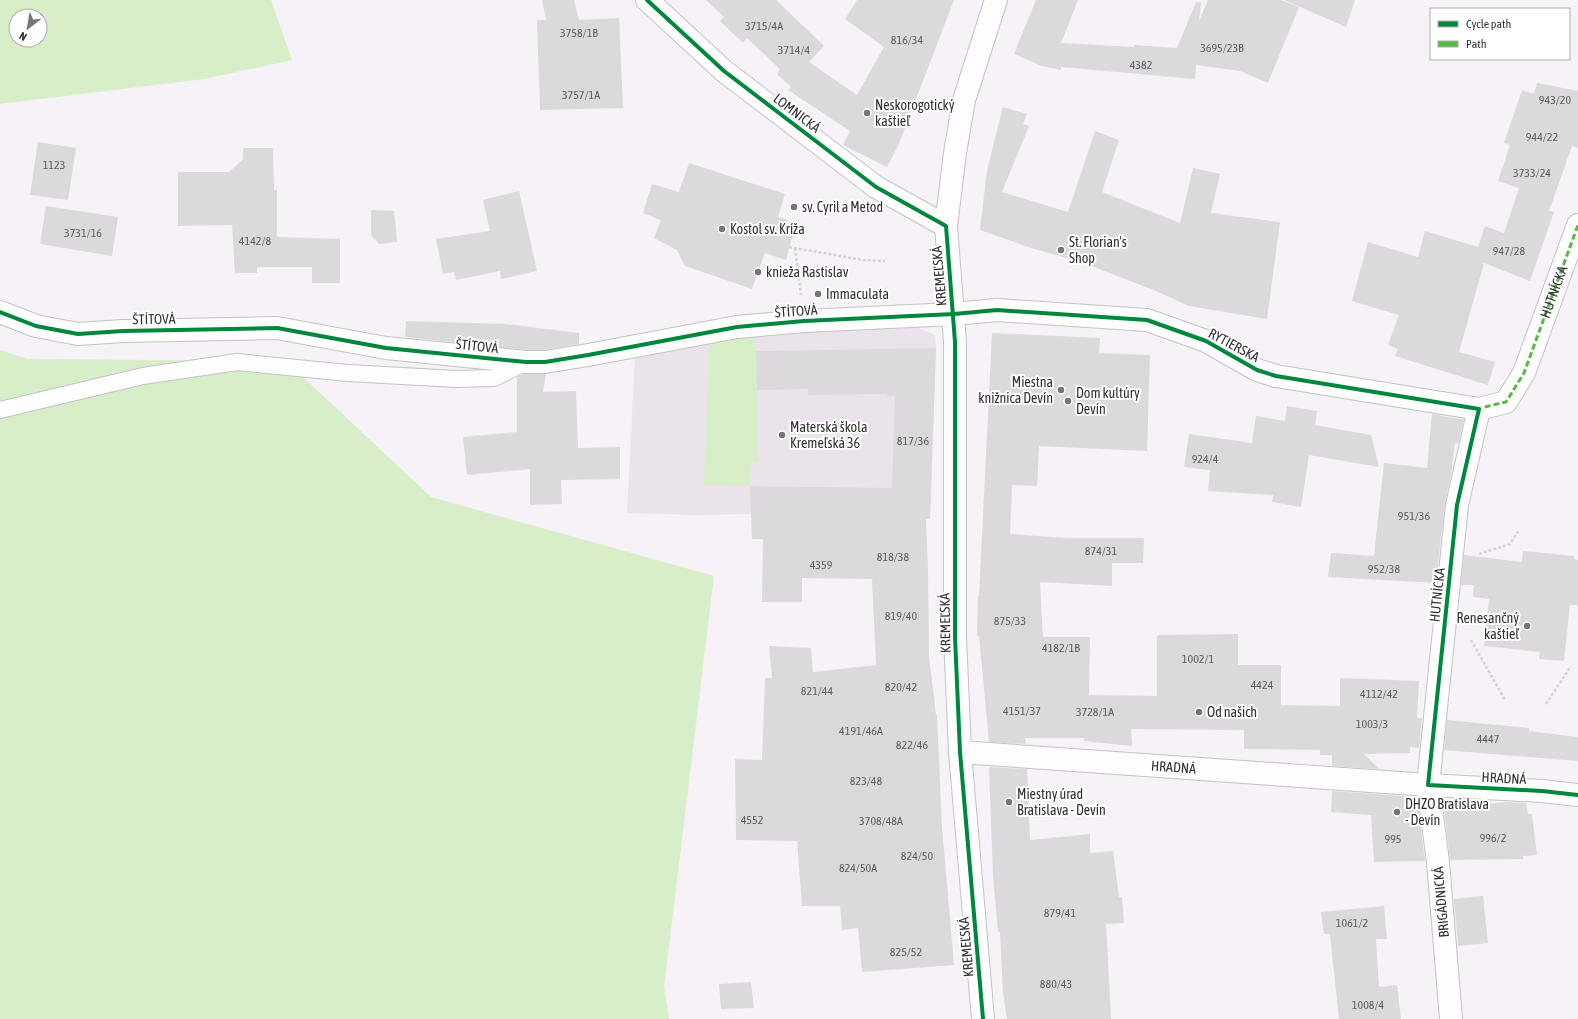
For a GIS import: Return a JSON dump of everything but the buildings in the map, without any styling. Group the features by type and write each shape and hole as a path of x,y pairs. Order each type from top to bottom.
{"street":[{"name":"LOMNICKÁ","path":"647,0 724,71 876,186 946,226"},
{"name":"KREMEĽSKÁ","path":"983,1019 960,752 955,637 956,410 954,314 946,226 955,153 964,100 996,0"},
{"name":"HUTNÍCKA","path":"1428,785 1457,505 1479,409 1506,402 1524,373 1578,224"},
{"name":"RYTIERSKA","path":"954,314 997,310 1147,320 1206,340 1257,370 1276,376 1479,409"},
{"name":"ŠTÍTOVÁ","path":"0,312 36,326 78,334 123,331 277,328 386,348 526,362 545,362 588,355 737,327 804,321 954,314"},
{"name":"HRADNÁ","path":"960,752 1428,785 1553,792 1578,795"},
{"name":"BRIGÁDNICKÁ","path":"1428,785 1438,862 1451,1019"}],"lane":[{"path":"0,410 142,376 237,362 348,373 456,379 494,378 526,362"}],"path":[{"path":"789,247 863,260 885,262"},
{"path":"795,248 804,321"},
{"path":"1476,555 1510,544 1519,530"},
{"path":"1468,635 1505,700"},
{"path":"1546,704 1571,666"}],"shaded area":[{"name":"Materská škola Kremeľská 36","path":"914,326 935,335 936,348 930,519 841,518 751,514 696,515 627,513 635,356 756,335"}],"green space":[{"path":"0,0 271,0 292,60 204,79 0,104"},
{"path":"756,335 758,461 751,462 750,486 704,485 709,343"},
{"path":"0,350 28,359 286,361 431,497 714,576 664,987 669,1019 0,1019"}],"marked path":[{"path":"1476,409 1506,402 1524,373 1578,225"}],"cycle path":[{"path":"647,0 724,71 876,187 946,226 955,342 955,637 960,752 983,1019"},
{"path":"0,312 36,326 78,334 123,331 277,328 386,348 526,362 545,362 737,327 804,321 954,314 997,310 1147,320 1206,341 1257,370 1276,376 1479,409 1457,505 1428,785 1542,791 1578,795"}],"place":[{"name":"Neskorogotický kaštieľ","path":"867,113"},
{"name":"sv. Cyril a Metod","path":"794,207"},
{"name":"Kostol sv. Kríža","path":"722,229"},
{"name":"St. Florian's Shop","path":"1061,250"},
{"name":"knieža Rastislav","path":"758,272"},
{"name":"Immaculata","path":"818,294"},
{"name":"Miestna knižnica Devín","path":"1061,390"},
{"name":"Dom kultúry Devín","path":"1068,401"},
{"name":"Materská škola Kremeľská 36","path":"782,435"},
{"name":"Renesančný kaštieľ","path":"1527,626"},
{"name":"Od našich","path":"1199,712"},
{"name":"Miestny úrad Bratislava - Devín","path":"1009,802"},
{"name":"DHZO Bratislava - Devín","path":"1397,812"}]}
